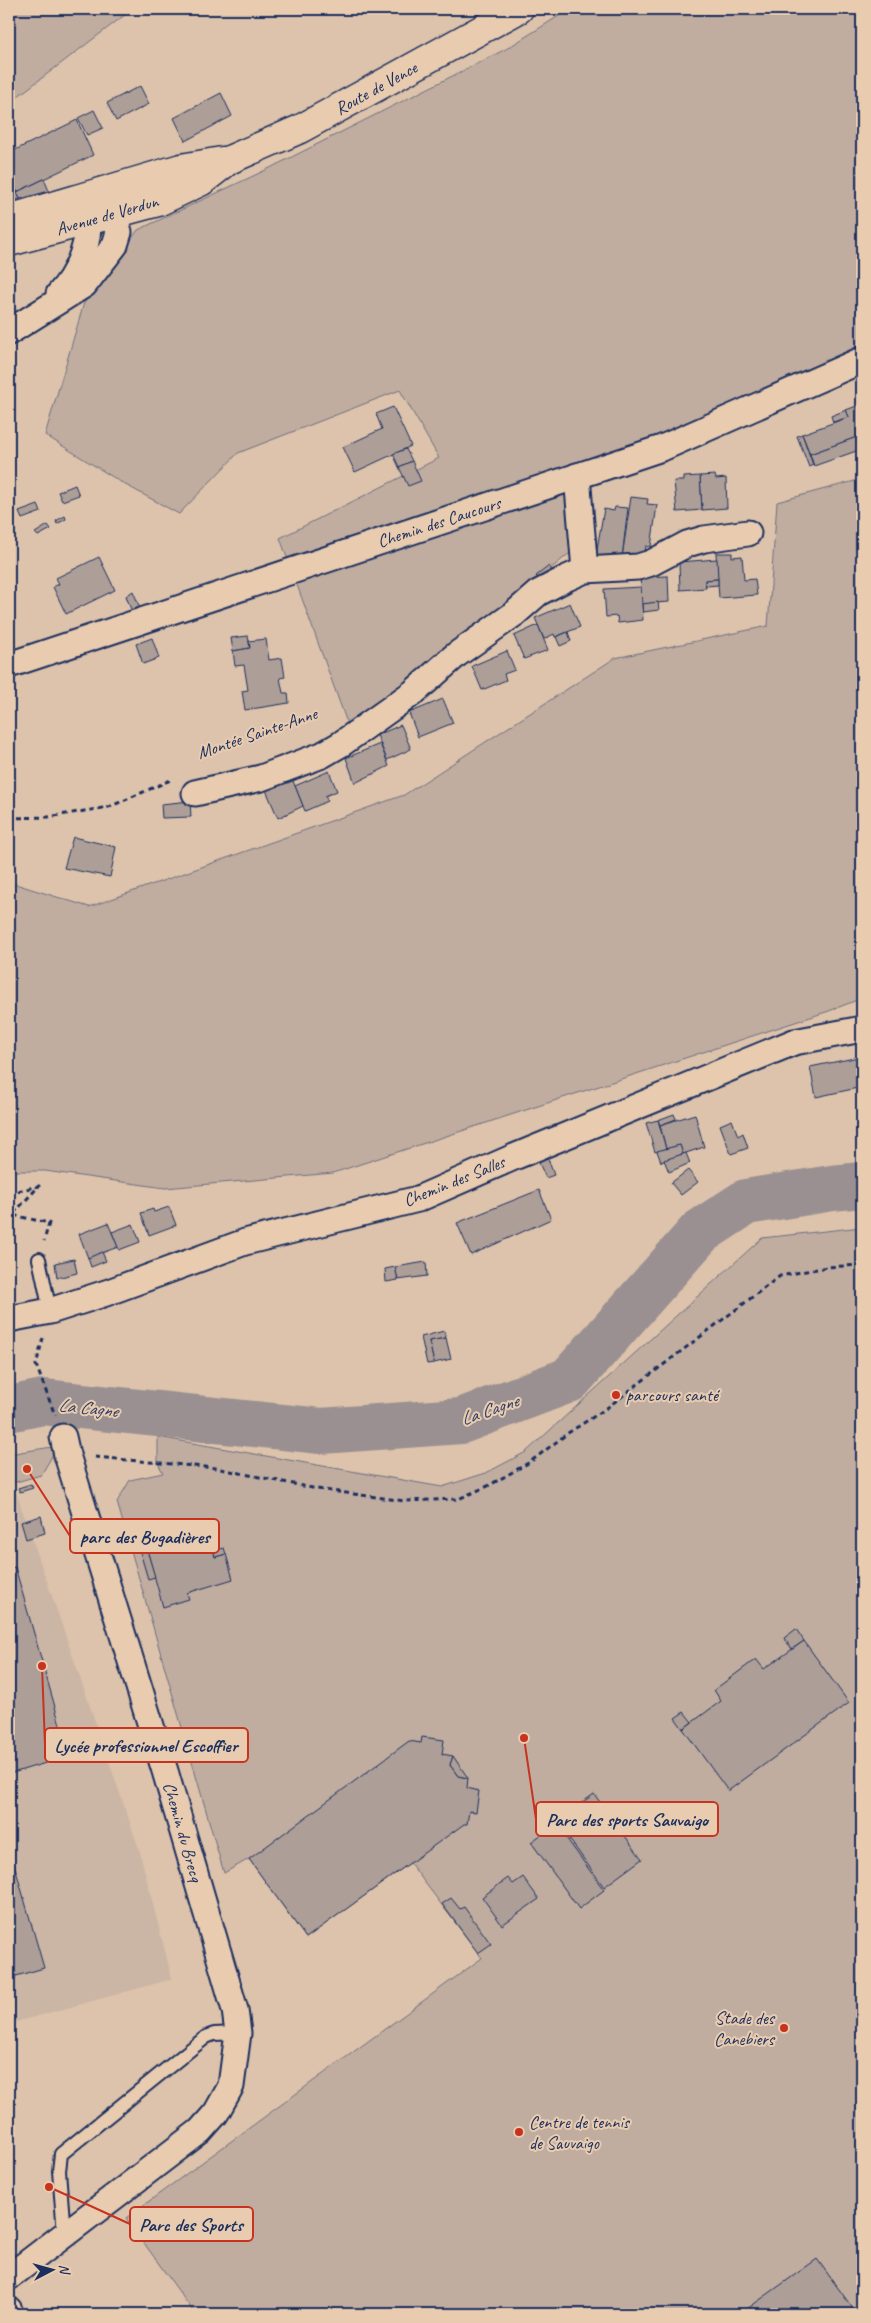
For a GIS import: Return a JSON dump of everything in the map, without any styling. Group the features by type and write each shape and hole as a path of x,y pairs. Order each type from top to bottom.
{"main road":[{"name":"Route de Vence","path":"20,215 192,174 229,160 300,129 519,9"},
{"name":"Avenue de Verdun","path":"9,242 158,202 192,174"}],"street":[{"name":"Route de Vence","path":"20,215 82,210 100,217"},
{"path":"9,332 46,308 70,283 88,234 100,217"},
{"name":"Chemin des Caucours","path":"9,665 662,448 862,360"},
{"path":"577,476 585,570"},
{"path":"196,793 261,778 328,751 386,713 456,655 514,614 538,593 585,570 638,567 651,563 681,547 704,539 748,533"},
{"name":"Chemin des Salles","path":"9,1319 50,1311 106,1293 245,1242 418,1198 514,1156 794,1042 862,1029"},
{"name":"Chemin du Brecq","path":"9,2277 64,2233 200,2131 216,2113 231,2086 238,2033 232,2000 165,1771 65,1446"},
{"path":"9,2310 10,2314"}],"lane":[{"path":"39,1259 50,1311"},
{"path":"64,2233 59,2170 61,2154 206,2037 214,2034 238,2033"}],"path":[{"path":"9,818 48,817 109,808 174,778"},
{"path":"9,1193 39,1186 12,1215 49,1223 39,1259"},
{"path":"36,1365 65,1446 216,1468 317,1489 405,1502 458,1499 488,1486 530,1462 568,1433 604,1410 780,1276 827,1268 862,1265"}],"shaded area":[{"path":"9,9 144,9 126,14 9,103"},
{"path":"570,9 862,9 862,344 587,471 586,540 350,731 280,538 439,458 400,390 238,453 179,514 124,484 45,435 84,303 138,230 268,169 506,49"},
{"path":"862,479 862,998 829,1011 333,1173 165,1188 45,1171 9,1171 9,882 89,907 404,795 615,658 768,626 777,502"},
{"path":"862,1227 862,2314 195,2314 126,2218 482,1958 410,1863 306,1938 249,1859 224,1873 117,1502 130,1480 163,1473 158,1463 158,1437 442,1487 486,1473 526,1452 762,1238"},
{"path":"58,1446 41,1475 9,1484 9,1454"},
{"path":"13,1483 139,1849 172,1979 9,2024 9,1484"}],"building":[{"path":"140,86 149,104 116,121 107,103"},
{"path":"221,93 232,116 185,141 174,118"},
{"path":"94,110 103,128 87,135 78,118"},
{"path":"77,120 93,155 17,192 9,175 9,153"},
{"path":"9,175 20,199 9,202"},
{"path":"44,179 49,191 20,199 17,192"},
{"path":"862,404 862,446 860,446 857,437 810,454 802,434 849,417 846,410"},
{"path":"393,407 411,446 355,472 343,447 382,429 376,414"},
{"path":"846,410 849,417 833,422 831,416"},
{"path":"802,434 813,465 809,467 797,436"},
{"path":"857,437 862,449 814,466 810,454"},
{"path":"406,449 412,461 399,467 393,454"},
{"path":"412,461 421,481 408,486 399,467"},
{"path":"715,475 716,479 726,478 727,508 702,510 700,476"},
{"path":"700,476 702,510 677,512 674,481 684,481 684,477"},
{"path":"75,485 79,495 62,501 58,492"},
{"path":"631,497 648,499 647,504 657,505 651,547 646,546 644,560 622,557"},
{"path":"38,505 41,512 22,519 19,512"},
{"path":"615,507 628,508 622,557 595,560 604,509 614,511"},
{"path":"65,516 66,519 57,524 56,521"},
{"path":"48,525 51,529 38,536 35,533"},
{"path":"716,553 732,553 732,557 742,556 744,580 755,579 757,595 719,598"},
{"path":"99,557 115,590 66,614 53,587 59,584 56,578"},
{"path":"717,559 718,579 705,580 706,588 680,590 679,562"},
{"path":"549,566 554,574 542,583 536,576"},
{"path":"668,576 669,602 642,604 640,577"},
{"path":"718,579 718,585 706,586 705,580"},
{"path":"641,587 643,620 618,623 617,616 606,617 604,589"},
{"path":"133,591 140,608 132,612 126,596"},
{"path":"658,602 659,610 643,612 642,604"},
{"path":"570,603 580,627 555,637 554,634 544,639 535,618"},
{"path":"9,608 13,617 9,620"},
{"path":"538,625 548,650 524,659 514,636"},
{"path":"568,632 571,641 560,646 556,637"},
{"path":"248,636 250,648 233,651 231,638"},
{"path":"152,638 159,658 143,664 136,644"},
{"path":"266,639 269,660 282,658 285,677 280,678 283,693 288,693 289,703 245,710 242,691 248,690 244,665 235,666 233,651 250,648 249,641"},
{"path":"507,651 515,670 504,674 506,680 482,690 472,666"},
{"path":"443,699 453,723 418,737 409,713"},
{"path":"401,725 411,749 387,760 377,735"},
{"path":"380,744 389,766 355,783 346,758"},
{"path":"329,771 337,791 325,796 328,801 305,811 295,786"},
{"path":"291,776 303,806 278,818 266,790 277,786 275,782"},
{"path":"190,801 191,817 162,818 161,804"},
{"path":"73,837 116,847 110,877 64,868"},
{"path":"859,1057 862,1087 816,1097 810,1067"},
{"path":"674,1114 676,1119 660,1125 658,1120"},
{"path":"695,1114 704,1147 683,1154 680,1145 666,1149 660,1125"},
{"path":"658,1120 666,1149 655,1152 646,1123"},
{"path":"732,1120 738,1136 743,1133 748,1148 731,1154 720,1125"},
{"path":"680,1145 683,1154 661,1162 657,1151"},
{"path":"686,1153 690,1163 669,1172 664,1160"},
{"path":"548,1159 554,1175 546,1178 539,1163"},
{"path":"688,1170 698,1182 681,1195 671,1183"},
{"path":"539,1190 551,1219 471,1255 457,1223"},
{"path":"169,1207 176,1225 149,1235 141,1213 153,1209 154,1212"},
{"path":"108,1223 118,1247 88,1258 79,1234"},
{"path":"133,1224 140,1242 119,1250 112,1232"},
{"path":"102,1252 106,1261 91,1267 88,1258"},
{"path":"74,1259 77,1273 57,1278 55,1263"},
{"path":"426,1262 427,1276 398,1280 395,1267"},
{"path":"395,1267 398,1280 386,1282 385,1269"},
{"path":"444,1331 446,1338 429,1341 434,1363 427,1364 421,1337"},
{"path":"446,1338 451,1359 434,1363 429,1341"},
{"path":"31,1484 33,1488 20,1492 18,1488"},
{"path":"41,1516 45,1533 26,1539 21,1522"},
{"path":"189,1537 193,1550 212,1544 215,1557 226,1554 233,1579 187,1593 189,1599 163,1607 147,1550 172,1543 175,1552 184,1550 181,1540"},
{"path":"224,1548 226,1554 215,1557 214,1551"},
{"path":"147,1550 155,1577 148,1579 140,1552"},
{"path":"15,1567 69,1756 9,1774 9,1568"},
{"path":"796,1629 804,1641 792,1649 784,1638"},
{"path":"804,1641 849,1703 728,1791 683,1729 721,1701 714,1690 756,1659 764,1669"},
{"path":"684,1712 692,1722 683,1729 675,1718"},
{"path":"422,1737 444,1740 442,1754 453,1756 450,1765 458,1776 468,1778 467,1788 479,1791 476,1812 469,1811 467,1824 464,1824 306,1938 249,1859 409,1741 421,1743"},
{"path":"453,1756 468,1778 458,1776 450,1765"},
{"path":"594,1794 642,1859 604,1887 556,1821"},
{"path":"556,1824 604,1890 579,1909 531,1842"},
{"path":"13,1860 44,1968 9,1978 9,1862"},
{"path":"523,1877 539,1899 502,1925 482,1897 508,1878 513,1884"},
{"path":"451,1898 460,1909 464,1907 491,1944 478,1953 442,1904"},
{"path":"817,2259 854,2310 847,2314 740,2314"}],"waterway":[{"name":"La Cagne","path":"9,1409 43,1402 321,1431 461,1421 569,1380 700,1232 746,1202 862,1185"}],"place":[{"name":"parcours santé","path":"616,1395"},
{"name":"parc des Bugadières","path":"27,1469"},
{"name":"Lycée professionnel Escoffier","path":"42,1666"},
{"name":"Parc des sports Sauvaigo","path":"524,1738"},
{"name":"Stade des Canebiers","path":"784,2028"},
{"name":"Centre de tennis de Sauvaigo","path":"519,2132"},
{"name":"Parc des Sports","path":"49,2187"}]}
